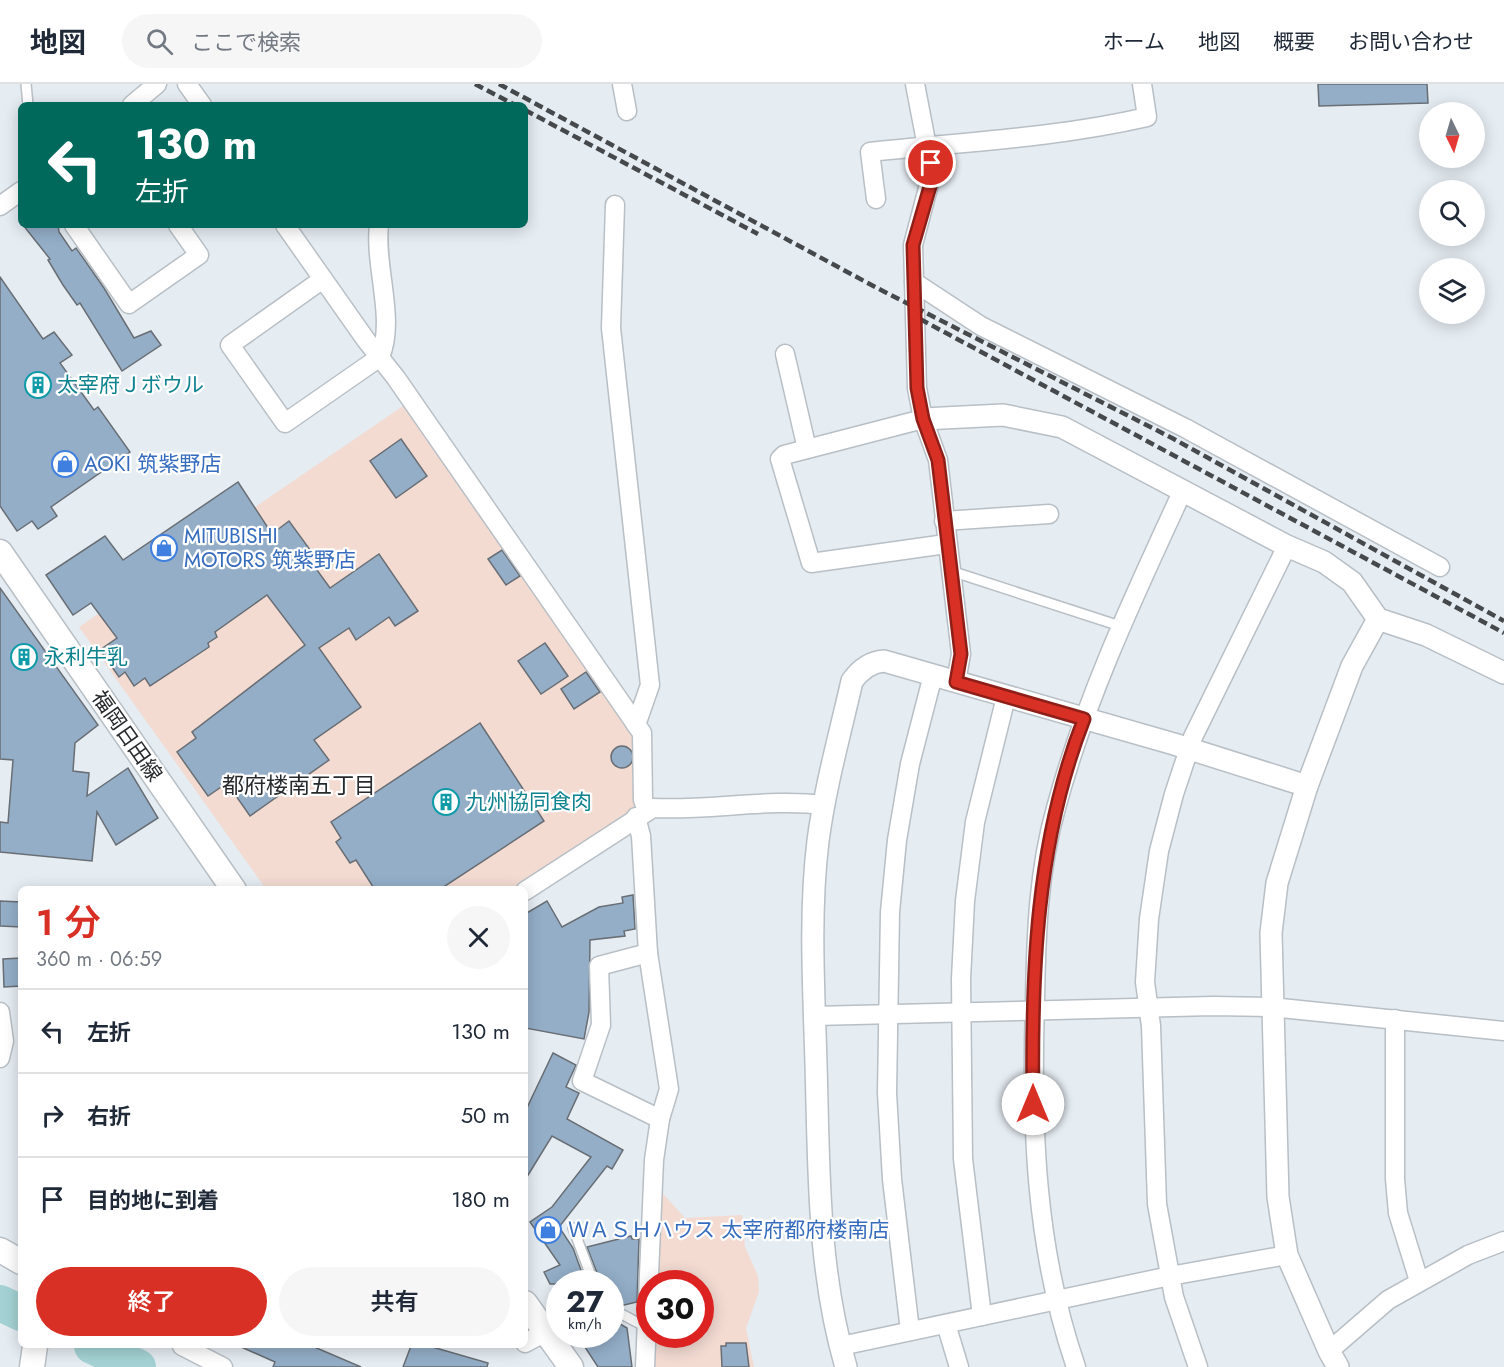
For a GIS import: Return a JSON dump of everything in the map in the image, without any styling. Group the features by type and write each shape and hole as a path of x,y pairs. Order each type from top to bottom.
{"main road":[{"name":"福岡日田線","path":"0,552 231,886"},
{"path":"0,1250 18,1260"},
{"path":"528,1313 535,1337 572,1367"}],"street":[{"path":"136,102 157,84"},
{"path":"187,84 200,102"},
{"path":"622,84 627,111"},
{"path":"918,84 932,173 913,245 917,388 923,419 938,460 949,570 961,654 956,682"},
{"path":"876,199 870,152 1002,141 1088,130 1148,117 1142,84"},
{"path":"0,206 18,193"},
{"path":"615,205 611,328 650,685 636,725"},
{"path":"76,228 129,304 199,255 180,228"},
{"path":"287,228 380,357 642,733 641,836 648,952 669,1089 660,1119 654,1160 649,1270"},
{"path":"323,279 230,345 285,423 380,357 387,341 377,244 379,228"},
{"path":"914,282 981,326 1185,428 1440,567"},
{"path":"785,354 807,449"},
{"path":"946,544 811,563 780,459 784,455 923,419 1003,415 1062,427 1287,546 1324,562 1352,582 1378,619 1426,635 1504,673"},
{"path":"1076,1367 1056,1301 1038,1192 1033,1137 1034,1011 1041,884 1055,810 1084,719 1120,626 1183,490"},
{"path":"944,521 1049,514"},
{"path":"1198,1367 1174,1297 1157,1204 1151,1026 1145,982 1148,929 1159,851 1189,749 1287,546"},
{"path":"1378,619 1352,666 1307,786 1277,883 1271,933 1271,1007 1278,1197 1287,1255 1334,1359 1388,1300 1468,1255 1504,1241"},
{"path":"846,1367 823,1239 817,1162 813,930 818,842 852,681 858,672 876,662 884,661 1189,749 1307,786"},
{"path":"910,1331 892,1179 887,1093 890,912 897,840 910,764 933,675"},
{"path":"982,1316 963,1160 962,1012 965,901 975,822 1006,697"},
{"path":"528,889 652,808 677,809 796,801 825,804"},
{"path":"648,952 599,966 601,1024 582,1081 660,1119"},
{"path":"814,1016 1271,1007 1504,1031"},
{"path":"0,1012 4,1041 0,1058"},
{"path":"1395,1019 1395,1179 1398,1213 1419,1281"},
{"path":"841,1346 1170,1276 1287,1255"},
{"path":"946,1324 959,1367"},
{"path":"186,1348 223,1367"},
{"path":"645,1348 645,1367"}],"lane":[{"path":"26,84 28,102"},
{"path":"949,570 1120,626"},
{"path":"573,1228 589,1270"}],"shaded area":[{"path":"403,406 638,740 638,805 518,886 264,886 79,627"},
{"path":"656,1186 685,1218 742,1215 745,1247 758,1276 759,1292 746,1328 754,1367 649,1367 650,1348 714,1348 714,1270 653,1270"}],"building":[{"path":"1318,84 1427,84 1428,102 1319,106"},
{"path":"25,228 58,228 72,251 76,248 104,288 134,338 151,331 161,345 122,371 80,303 77,305 63,285 48,260 50,259"},
{"path":"0,277 43,339 54,332 72,355 60,363 94,410 98,407 130,452 51,507 57,516 38,529 32,521 17,531 0,506"},
{"path":"401,439 427,476 396,498 370,461"},
{"path":"238,482 272,534 289,521 311,551 306,555 330,588 379,554 418,611 395,626 389,617 356,640 349,628 319,648 361,707 314,740 329,760 250,816 227,783 208,796 177,752 196,738 192,732 305,645 267,595 215,632 217,637 208,643 209,647 150,686 145,678 134,686 125,672 119,677 100,650 117,638 91,603 73,615 46,575 105,536 123,560"},
{"path":"502,550 520,576 506,585 488,559"},
{"path":"0,588 98,725 75,743 73,771 89,773 87,796 128,768 158,818 116,845 97,812 92,861 0,852 0,822 8,823 13,760 0,759"},
{"path":"545,643 568,676 541,694 518,661"},
{"path":"586,672 600,692 574,709 561,689"},
{"name":"九州協同食肉","path":"480,723 544,821 445,886 372,886 356,860 350,863 336,842 341,838 331,822"},
{"path":"622,746 630,749 633,757 630,765 622,768 614,765 611,757 614,749"},
{"path":"633,895 635,929 624,931 625,936 590,940 589,1012 584,1039 528,1029 528,912 547,901 562,927 599,907 623,903 622,897"},
{"path":"0,901 18,902 18,927 0,926"},
{"path":"18,958 18,986 4,987 3,959"},
{"path":"553,1053 576,1065 566,1087 579,1093 567,1119 623,1150 612,1169 607,1166 559,1227 573,1248 581,1270 549,1270 560,1265 530,1222 552,1207 591,1157 552,1136 528,1175 528,1106"},
{"path":"631,1236 632,1239 639,1239 636,1302 624,1305 624,1270 596,1270 587,1247"},
{"path":"624,1326 627,1328 632,1367 598,1367 586,1348 624,1348"},
{"path":"726,1343 746,1343 749,1367 722,1367 721,1346 726,1346"},
{"path":"244,1348 317,1348 361,1367 273,1367 275,1362"},
{"path":"410,1348 436,1348 488,1363 487,1367 403,1367"}],"waterway":[{"path":"0,1303 18,1312"},
{"path":"96,1348 138,1367"}],"railway":[{"path":"475,84 509,102"},
{"path":"499,84 877,288 1172,438 1504,621"},
{"path":"528,112 758,234"},
{"path":"920,319 1504,633"}],"place":[{"name":"太宰府Ｊボウル","path":"38,385"},
{"name":"AOKI 筑紫野店","path":"65,464"},
{"name":"MITUBISHI MOTORS 筑紫野店","path":"164,548"},
{"name":"永利牛乳","path":"24,657"},
{"name":"九州協同食肉","path":"446,802"},
{"name":"ＷＡＳＨハウス 太宰府都府楼南店","path":"548,1230"}],"district":[{"name":"都府楼南五丁目","path":"299,785"}],"route":[{"path":"931,163 931,183 913,245 917,388 923,419 938,460 954,617 961,654 956,682 1084,719 1055,810 1041,884 1036,938 1033,1104"}]}
